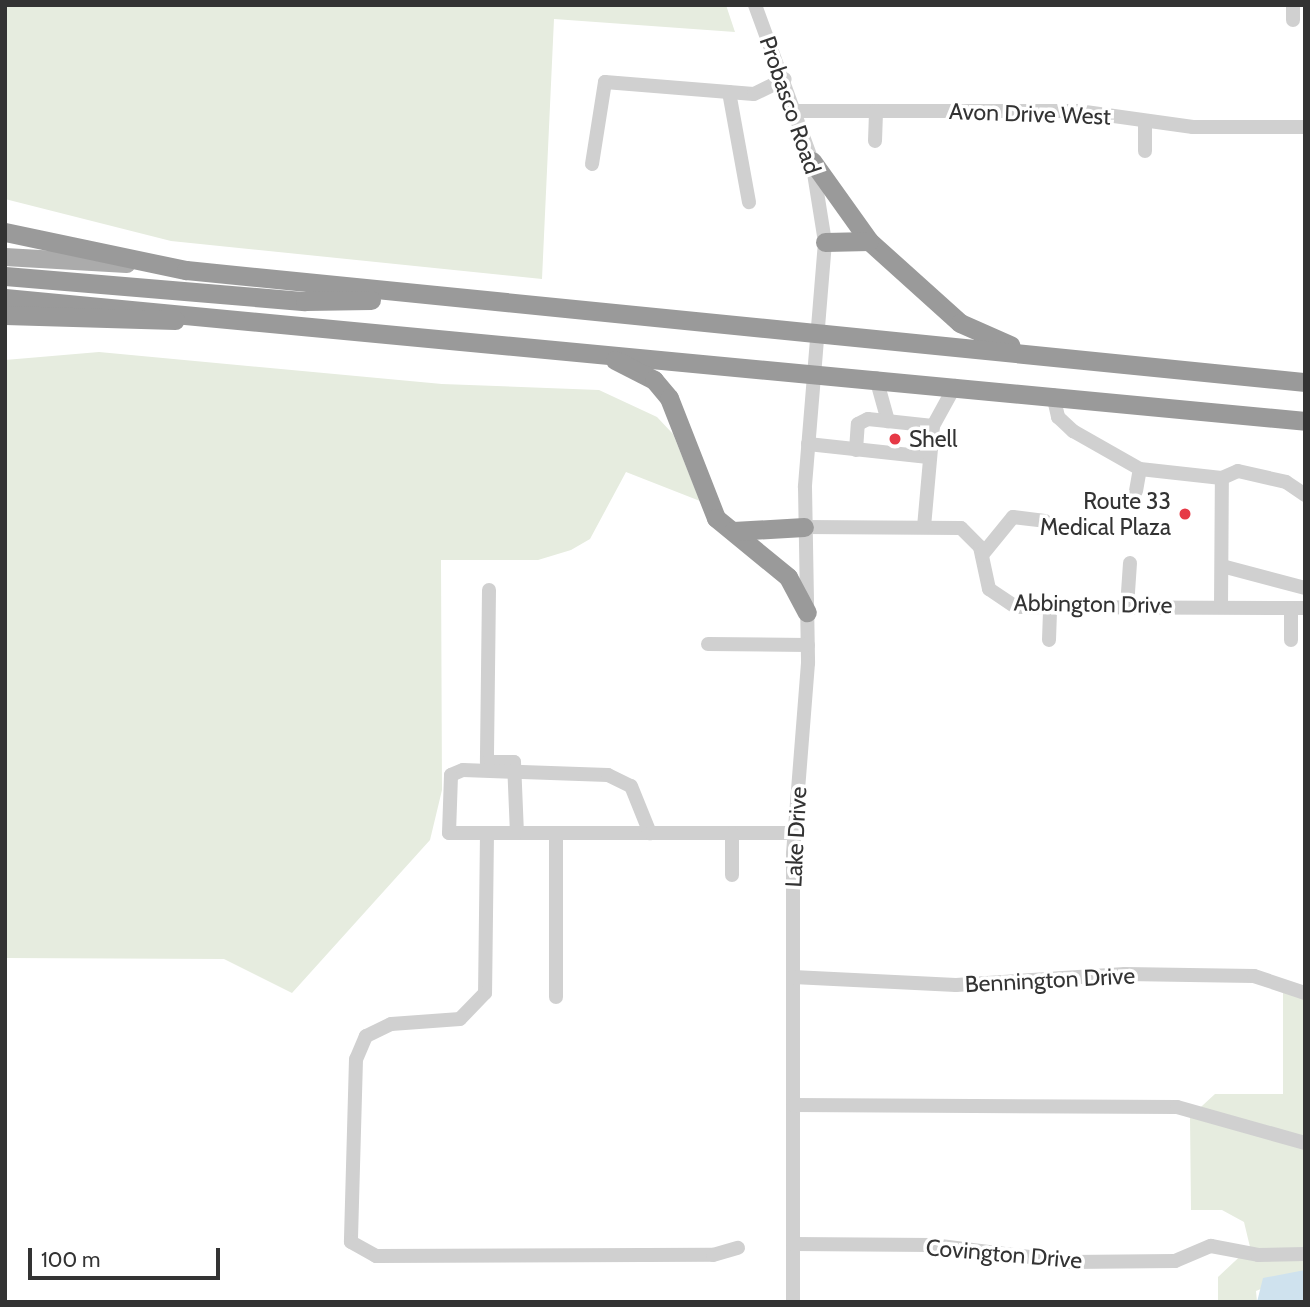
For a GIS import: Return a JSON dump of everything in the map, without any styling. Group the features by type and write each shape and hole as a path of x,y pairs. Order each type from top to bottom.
{"highway":[{"path":"812,161 869,241 960,323 986,338 1093,363"},
{"path":"5,232 186,270 1305,383"},
{"path":"825,242 869,241"},
{"path":"5,276 305,301 467,299"},
{"path":"5,298 261,318 1305,421"},
{"path":"5,315 261,318"},
{"path":"588,351 636,367 662,389 683,421 708,505 729,530 788,577 807,612"},
{"path":"729,530 766,534 804,527"}],"main road":[{"path":"5,257 186,270"}],"street":[{"name":"Probasco Road","path":"755,5 797,111 812,161 825,242 814,372"},
{"path":"592,164 605,82 754,94 785,79"},
{"path":"729,92 749,202"},
{"name":"Avon Drive West","path":"797,111 1078,111 1145,121 1305,127"},
{"path":"875,141 876,111"},
{"path":"1145,121 1145,151"},
{"name":"Lake Drive","path":"793,1302 794,833 808,645 804,527 814,372"},
{"path":"877,378 888,421"},
{"path":"924,527 928,457 933,426 955,386"},
{"path":"1053,396 1058,417 1073,431 1140,469 1222,478 1238,471 1260,475 1305,495"},
{"path":"856,450 858,424 888,421 933,426"},
{"path":"808,444 928,457"},
{"path":"1136,491 1140,469"},
{"path":"1221,606 1222,478"},
{"path":"982,555 1013,517 1045,521"},
{"name":"Abbington Drive","path":"804,527 924,527 969,532 982,555 996,598 1016,607 1298,608"},
{"path":"1127,607 1130,563"},
{"path":"1222,566 1302,586"},
{"path":"489,590 487,762 514,762 517,833"},
{"path":"1049,607 1049,640"},
{"path":"1291,640 1298,608"},
{"path":"708,644 808,645"},
{"path":"650,833 631,786 608,775 451,775 449,832 556,834 794,833"},
{"path":"486,833 485,993 460,1020 391,1024 366,1036 356,1059 351,1241 376,1256 713,1255 737,1248"},
{"path":"732,833 732,875"},
{"path":"556,834 556,997"},
{"name":"Bennington Drive","path":"793,977 956,985 1125,974 1250,975 1305,992"},
{"path":"793,1105 1177,1108 1305,1143"},
{"name":"Covington Drive","path":"793,1244 932,1245 1117,1262 1175,1261 1212,1246 1258,1255 1305,1254"}],"shaded area":[{"path":"5,5 726,5 735,32 554,19 542,279 171,241 5,199"},
{"path":"99,352 442,384 599,390 657,417 673,434 700,501 626,472 590,539 571,550 538,560 441,560 442,790 430,840 292,993 224,959 5,958 5,360"},
{"path":"1283,989 1305,999 1305,1270 1256,1291 1257,1302 1218,1302 1218,1277 1250,1247 1244,1222 1222,1210 1191,1210 1190,1117 1215,1094 1283,1094"}],"water":[{"path":"1305,1270 1305,1302 1257,1302 1263,1278"}],"place":[{"name":"Shell","path":"895,439"},
{"name":"Route 33 Medical Plaza","path":"1185,514"}]}
